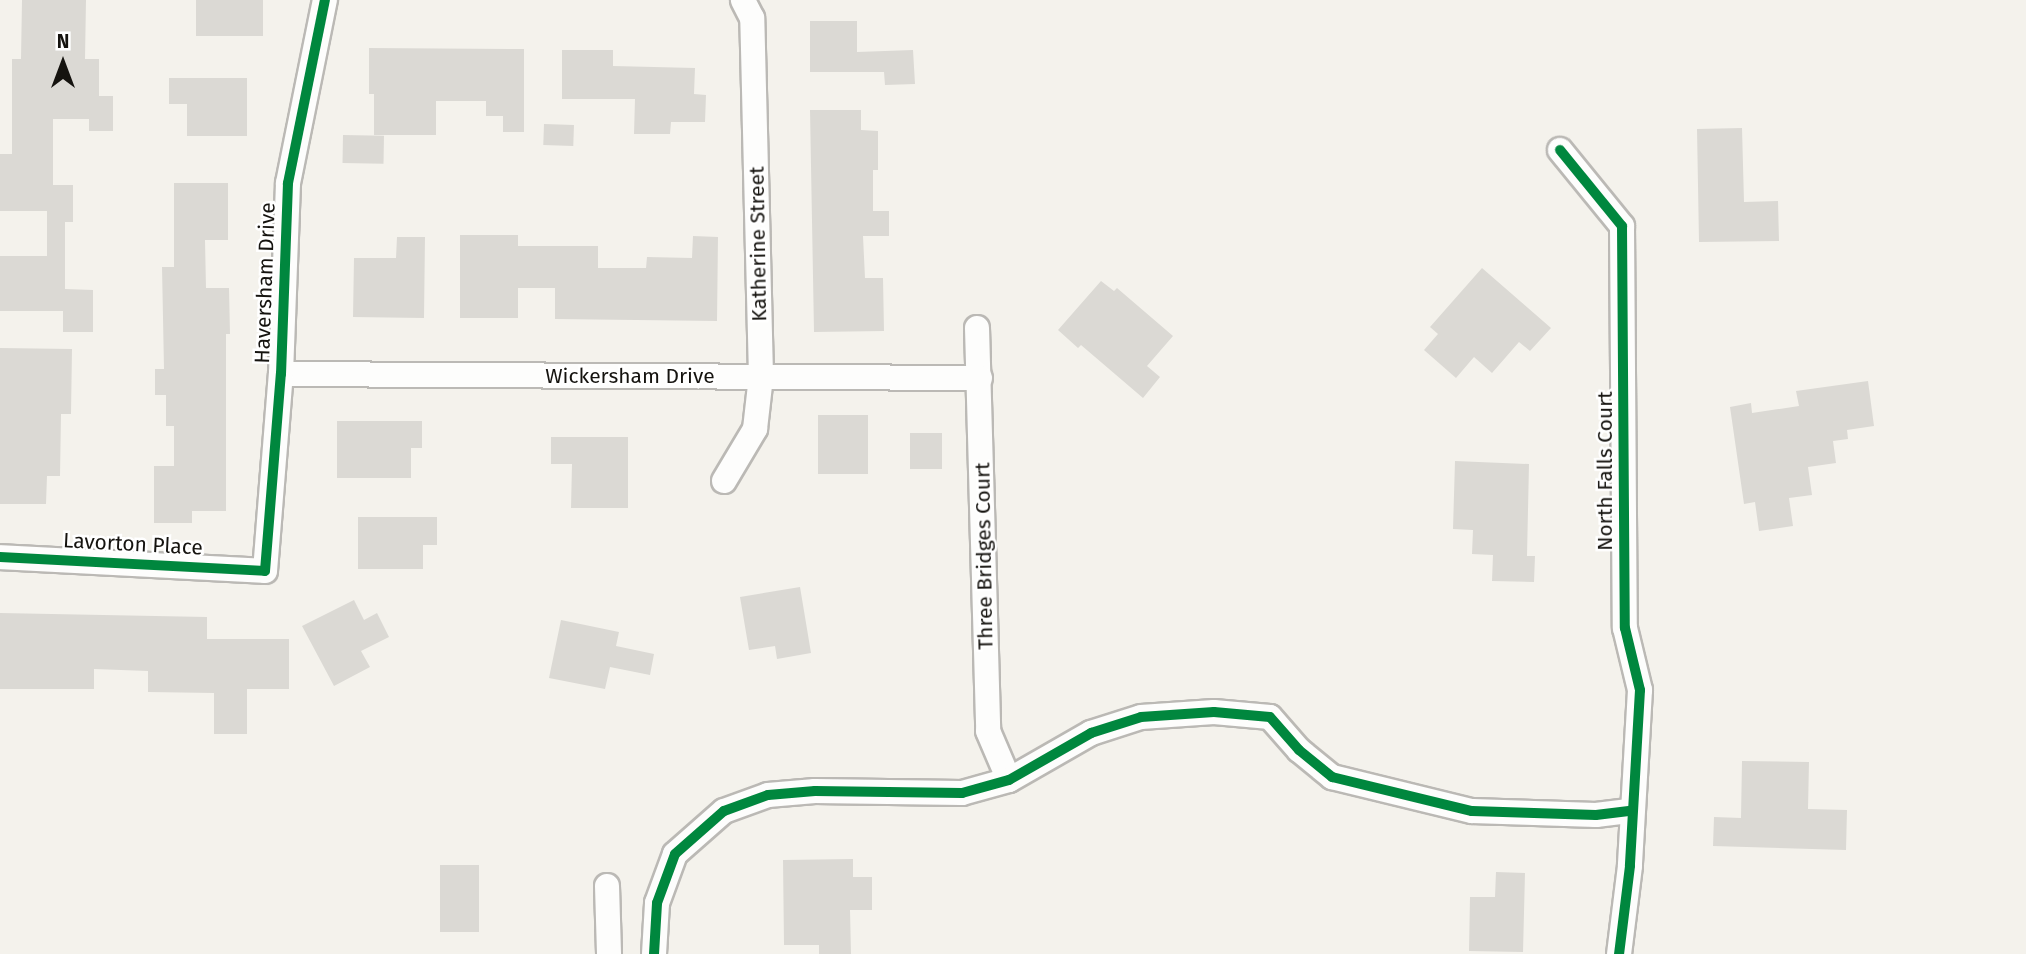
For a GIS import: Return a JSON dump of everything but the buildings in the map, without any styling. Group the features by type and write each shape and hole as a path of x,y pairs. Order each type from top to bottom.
{"street":[{"name":"Haversham Drive","path":"265,571 281,374 288,183 325,0"},
{"name":"Katherine Street","path":"724,481 755,429 761,376 752,18 743,0"},
{"name":"North Falls Court","path":"1560,150 1622,226 1625,628 1640,690 1631,811 1630,866 1619,954"},
{"name":"Three Bridges Court","path":"977,328 988,731 1009,780"},
{"name":"Wickersham Drive","path":"281,374 980,378"},
{"name":"Lavorton Place","path":"0,557 265,571"},
{"path":"654,954 657,903 675,854 724,811 768,795 815,791 962,793 1009,780 1091,733 1141,717 1214,712 1270,717 1299,750 1332,777 1472,811 1596,815 1631,811"},
{"path":"607,886 609,954"}],"cycle path":[{"path":"0,557 265,571 281,374 288,183 325,0"},
{"path":"1560,150 1622,226 1625,628 1640,690 1630,866 1619,954"},
{"path":"654,954 657,903 675,854 724,811 768,795 815,791 962,793 1009,780 1091,733 1141,717 1214,712 1270,717 1299,750 1332,777 1472,811 1596,815 1631,811"}]}
